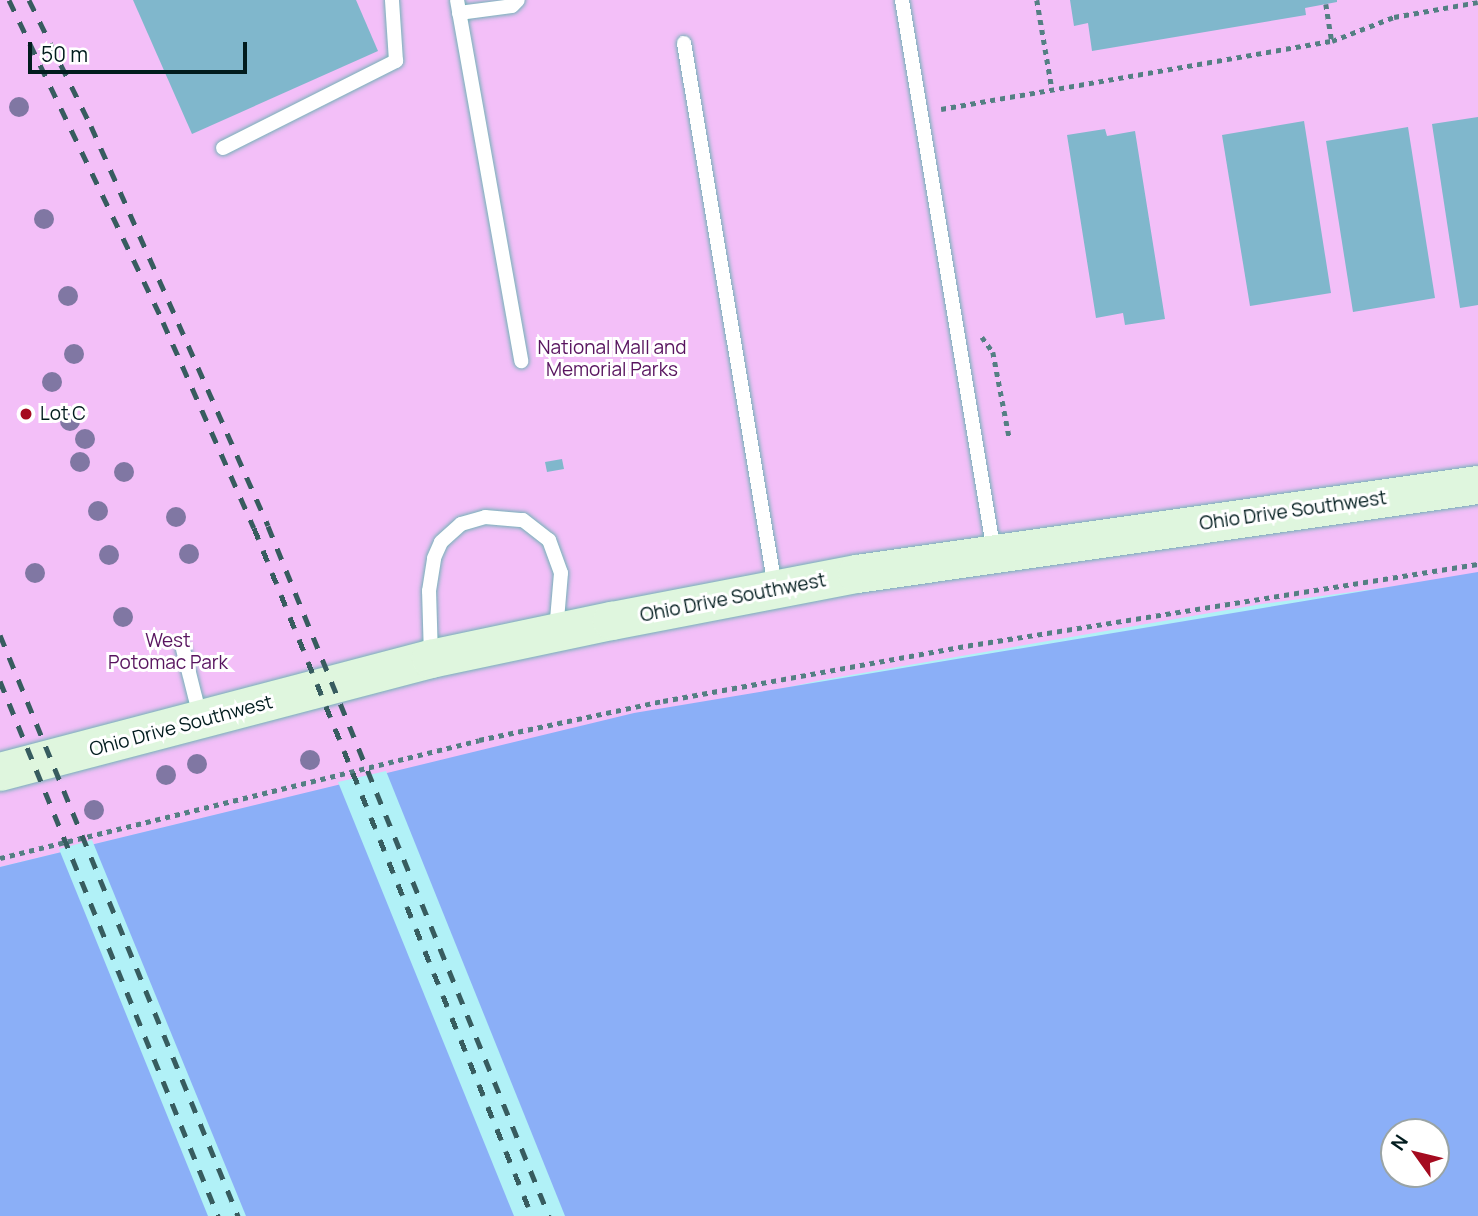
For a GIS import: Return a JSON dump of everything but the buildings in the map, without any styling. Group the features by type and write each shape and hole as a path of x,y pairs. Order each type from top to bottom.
{"street":[{"name":"Ohio Drive Southwest","path":"0,772 431,659 775,590 994,553 1478,485"}],"lane":[{"path":"223,148 396,61 392,0"},
{"path":"517,0 512,6 458,6 521,361"},
{"path":"902,0 994,553"},
{"path":"684,43 775,590"},
{"path":"431,659 429,591 434,558 441,542 461,524 485,517 523,520 549,540 561,573 556,633"},
{"path":"183,649 201,721"}],"path":[{"path":"1037,0 1052,89"},
{"path":"941,109 1332,41 1394,17 1478,2"},
{"path":"1326,4 1332,41"},
{"path":"0,858 479,740 663,701 978,644 1478,564"}],"green space":[{"name":"National Mall and Memorial Parks","path":"0,0 1478,0 1478,575 1262,604 822,680 407,769 0,867"}],"water":[{"path":"1478,572 1478,1216 0,1216 0,867 634,713"}],"pier":[{"path":"386,771 565,1216 514,1216 338,782"},
{"path":"92,840 246,1216 208,1216 59,849"}],"railway":[{"path":"9,0 163,322 254,528 532,1216"},
{"path":"29,0 91,126 268,526 549,1216"},
{"path":"0,635 238,1216"},
{"path":"0,681 218,1216"}],"place":[{"name":"Lot C","path":"26,414"}],"park label":[{"name":"West Potomac Park","path":"168,652"}]}
